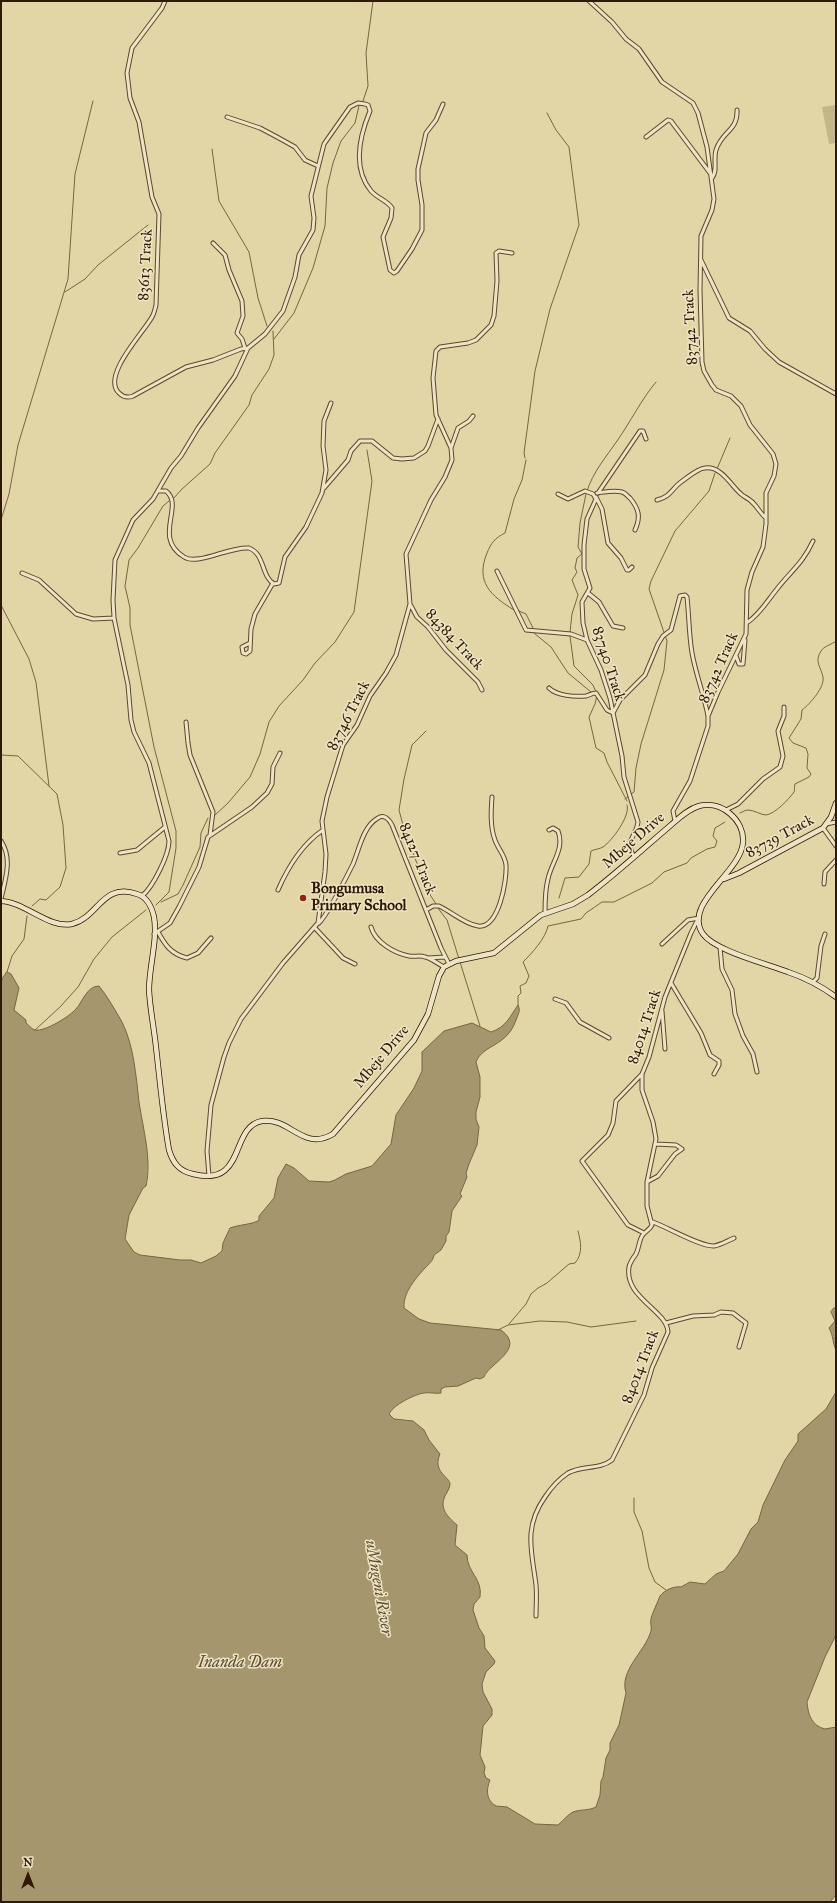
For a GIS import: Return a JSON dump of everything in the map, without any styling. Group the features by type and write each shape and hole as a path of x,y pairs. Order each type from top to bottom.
{"street":[{"name":"83613 Track","path":"165,1 162,8 132,48 127,73 130,100 139,122 152,197 159,214 156,301 152,318 121,364 116,375 115,385 121,394 126,397 133,396 186,367 213,360 246,348"},
{"name":"83742 Track","path":"589,1 612,22 626,39 639,49 662,82 693,103 701,123 712,176 714,204 701,232 701,353 704,371 716,390 736,400 750,424 775,458 776,469 765,498 763,547 752,572 747,590 748,622 745,638 718,692 708,716 708,726 690,781 673,811 675,821"},
{"path":"142,896 151,886 168,848 169,841 149,763 134,732 128,685 114,618 114,577 118,553 133,520 149,504 159,491 165,477 238,372 246,348 274,323 286,304 295,277 299,255 313,230 314,218 311,196 324,144 346,110 358,103 368,105 370,111 360,144 361,168 371,190 392,208 391,218 382,237 390,270 395,273 412,249 422,230 422,205 418,180 418,169 426,133 436,120 443,104"},
{"path":"646,137 663,123 668,120 671,121 712,176 715,172 714,160 716,150 722,138 736,122 737,110"},
{"path":"227,117 260,128 277,137 295,147 305,160 318,166"},
{"path":"213,243 225,255 230,273 242,301 243,316 237,333 242,339 246,348"},
{"path":"451,448 438,419 433,378 436,351 440,347 468,343 476,340 488,329 494,316 498,277 496,253 499,251 512,253"},
{"path":"701,260 729,318 750,331 765,350 779,362 836,394"},
{"path":"323,490 326,470 323,446 324,425 331,403"},
{"path":"451,448 458,428 469,421 473,416"},
{"path":"273,583 280,582 285,557 306,527 323,490 348,460 351,451 360,442 372,441 393,458 409,460 425,450 428,446 438,419"},
{"name":"83740 Track","path":"634,856 630,851 629,844 637,828 638,822 624,777 622,756 613,713 601,670 587,640 582,607 583,599 588,593 589,585 584,565 584,540 587,519 595,502 595,494 640,431 643,431 646,439"},
{"name":"83746 Track","path":"209,1176 207,1151 211,1105 229,1043 240,1022 283,963 318,923 326,854 323,830 324,807 344,745 356,725 372,692 392,662 410,604 406,554 420,527 428,506 449,469 452,456 451,448"},
{"path":"657,500 665,498 680,483 700,469 709,468 726,477 740,494 751,501 765,518"},
{"path":"159,491 166,492 170,495 173,509 168,527 170,540 182,556 196,560 232,548 249,548 259,557 267,577 273,583"},
{"path":"558,494 568,498 583,492 595,494 610,491 626,494 639,512 636,530"},
{"path":"595,494 602,509 606,537 609,546 621,558 628,570 632,567"},
{"path":"748,622 754,618 780,585 800,564 813,541"},
{"path":"497,571 526,630 571,634 587,640"},
{"path":"22,573 39,580 76,614 93,619 114,618"},
{"path":"250,643 251,629 255,614 273,583"},
{"path":"588,593 599,602 613,626 623,628"},
{"path":"549,688 556,693 566,695 584,696 596,693 607,710 613,713 620,700 645,675 663,636 671,630 679,598 683,594 687,597 687,622 691,639 692,654 708,716"},
{"name":"84384 Track","path":"410,604 417,617 428,627 446,650 478,682 482,690"},
{"path":"736,656 739,664 743,664 745,638"},
{"path":"784,707 784,716 778,731 783,756 780,767 763,779 738,804 726,810 733,816 740,827 743,842 738,859 705,901 698,919 704,936 720,947 813,982 835,995"},
{"path":"156,933 170,923 179,907 199,867 210,835 213,812 190,755 186,722"},
{"path":"210,835 264,798 272,784 273,766 280,752"},
{"path":"426,910 433,906 439,906 477,926 487,924 494,918 502,895 506,864 504,856 494,835 491,814 492,797"},
{"name":"83739 Track","path":"723,879 739,873 825,826 836,803"},
{"name":"Mbeje Drive","path":"209,1176 222,1172 230,1166 247,1130 261,1122 274,1122 309,1139 322,1139 333,1134 414,1040 428,1014 439,976 444,967 449,964 494,953 526,925 545,913 573,904 588,895 675,821 699,806 715,806 726,810"},
{"name":"84127 Track","path":"318,923 323,917 347,874 368,829 380,817 387,818 392,825 449,964"},
{"path":"836,822 825,826 836,846"},
{"path":"120,853 137,850 165,827"},
{"path":"545,913 548,878 558,857 560,844 558,831 553,828 549,830"},
{"path":"278,890 293,861 314,837 323,830"},
{"path":"1,841 7,858 6,878 1,900 11,902 44,918 66,924 72,924 83,918 114,892 126,891 142,896 148,902 154,916 156,933 151,959 150,996 169,1150 172,1161 178,1167 192,1174 209,1176"},
{"path":"824,884 825,872 836,860"},
{"path":"662,944 688,920 698,919"},
{"name":"84014 Track","path":"536,1616 536,1589 530,1538 535,1513 550,1489 566,1475 576,1470 604,1465 612,1460 646,1389 652,1368 668,1332 666,1323 641,1299 630,1277 630,1264 644,1233 651,1229 653,1222 647,1206 647,1182 648,1169 656,1144 653,1122 642,1090 642,1074 649,1057 661,1009 698,919"},
{"path":"371,927 374,936 396,951 409,956 428,958 445,957"},
{"path":"315,928 343,958 355,964"},
{"path":"156,933 165,946 177,954 187,958 198,952 211,938"},
{"path":"813,982 818,978 821,946 825,934"},
{"path":"720,947 722,969 732,990 737,1019 753,1054 757,1072"},
{"path":"428,958 444,967"},
{"path":"671,983 701,1033 710,1055 719,1061 719,1065 714,1074"},
{"path":"555,999 566,1002 580,1022 609,1038"},
{"path":"661,1009 665,1049"},
{"path":"642,1074 616,1101 613,1123 608,1135 582,1161 628,1225 644,1233"},
{"path":"647,1182 658,1176 675,1154 682,1149 676,1145 656,1144"},
{"path":"653,1222 670,1228 693,1241 708,1246 719,1245 734,1238"},
{"path":"666,1323 679,1318 714,1315 721,1312 733,1313 746,1323 738,1347"}],"shaded area":[{"path":"836,105 836,143 829,144 822,107"}],"water":[{"name":"Inanda Dam","path":"7,972 11,974 19,988 14,1010 26,1020 26,1023 32,1029 35,1030 45,1029 68,1016 76,1009 91,988 99,986 111,1004 126,1031 134,1061 139,1102 145,1133 148,1165 146,1186 143,1188 129,1215 125,1239 134,1252 140,1255 191,1260 201,1263 216,1256 222,1251 223,1243 230,1228 254,1223 259,1220 259,1216 274,1198 278,1178 286,1164 294,1168 309,1181 329,1182 346,1174 372,1166 391,1144 396,1115 414,1088 422,1071 422,1052 444,1031 472,1023 491,1032 496,1030 507,1022 518,1005 519,1012 512,1029 501,1040 479,1056 476,1062 480,1077 480,1097 476,1112 476,1119 479,1127 477,1145 469,1164 466,1173 467,1177 460,1194 462,1196 452,1211 446,1241 441,1250 434,1255 431,1262 410,1286 404,1302 404,1308 419,1319 430,1323 501,1330 508,1337 510,1344 504,1356 487,1372 484,1377 480,1379 476,1378 458,1386 445,1387 441,1389 441,1393 415,1395 399,1404 389,1414 394,1419 413,1421 424,1430 429,1440 440,1454 438,1465 450,1484 443,1501 444,1509 448,1516 457,1525 455,1545 467,1555 469,1566 479,1585 480,1597 474,1604 473,1610 479,1628 484,1636 485,1648 495,1661 486,1672 482,1684 483,1692 492,1709 492,1715 483,1726 480,1755 485,1767 484,1773 486,1778 490,1780 488,1794 490,1801 496,1806 507,1807 535,1824 558,1825 573,1812 596,1807 600,1795 601,1781 606,1758 610,1750 610,1743 619,1725 626,1693 626,1677 629,1669 648,1639 651,1630 651,1617 660,1596 669,1589 681,1587 690,1582 705,1584 716,1574 724,1571 738,1554 751,1529 758,1522 763,1505 785,1460 798,1441 798,1434 826,1409 836,1392 836,1635 825,1657 807,1702 808,1711 814,1723 825,1729 836,1727 836,1895 830,1902 1,1902 1,986 2,979"},
{"path":"834,1308 836,1308 836,1350 829,1328 835,1321 831,1312"}],"waterway":[{"path":"363,101 368,86 366,53 373,1"},
{"path":"1,520 9,494 18,445 68,279 75,174 93,101"},
{"path":"274,339 294,313 313,268 325,226 327,188 333,163 341,141 355,123 359,106"},
{"path":"525,458 524,453 535,371 550,309 579,225 569,147 556,130 547,113"},
{"path":"212,149 219,201 249,252 258,298 267,326"},
{"path":"65,292 85,279 98,265 148,225"},
{"path":"173,499 210,464 215,453 249,405 252,395 269,369 274,355 273,331"},
{"path":"587,491 600,465 656,382"},
{"path":"717,469 730,438"},
{"path":"214,816 228,803 250,777 260,754 269,722 279,706 303,680 315,663 335,642 354,612 372,481 367,450"},
{"path":"514,610 498,599 487,587 483,572 484,563 490,546 496,539 505,533 514,499 522,480 526,460"},
{"path":"631,794 634,792 636,768 641,744 664,670 667,641 649,589 651,581 675,531 709,491 715,473"},
{"path":"570,632 572,614 578,595 572,580 577,572 575,568 577,558 582,554 578,547 580,523 586,494"},
{"path":"156,905 169,892 176,848 176,831 154,747 130,625 130,608 125,586 129,560 138,548 163,506 169,501"},
{"path":"1,605 29,659 36,682 49,786"},
{"path":"519,611 526,614 533,628"},
{"path":"534,633 551,647 568,673 591,692"},
{"path":"570,636 574,666 593,685 596,692"},
{"path":"740,813 748,810 766,815 770,814 782,806 792,795 795,784 809,777 811,774 807,768 808,754 806,748 793,743 789,738 801,719 802,710 813,700 822,686 823,677 818,661 819,655 824,648 836,641"},
{"path":"597,695 589,717 596,748 604,753 627,801"},
{"path":"426,731 412,745 399,810 404,829 427,890 436,904"},
{"path":"1,755 18,756 57,794 63,825 66,868 60,887 46,900 40,899 32,906"},
{"path":"625,799 629,796"},
{"path":"559,898 565,878 579,877 589,864 591,851 603,847 616,834 624,821 627,805"},
{"path":"161,902 178,894 200,847 201,833 208,818"},
{"path":"518,1005 518,996 521,993 520,986 526,983 529,976 523,962 535,950 548,926 581,919 586,913 602,902 614,902 652,883 664,872 687,863 691,858 707,849 715,847 717,841 713,836 715,828 725,822"},
{"path":"437,907 447,920 459,959"},
{"path":"35,1030 60,1007 78,987 94,959 112,937 146,910"},
{"path":"7,972 12,956 24,939 27,916"},
{"path":"460,962 480,1026"},
{"path":"509,1324 526,1304 531,1294 547,1283 569,1264 575,1263 578,1259 580,1252 578,1231"},
{"path":"498,1330 508,1325 540,1321 567,1322 591,1327 636,1321"},
{"path":"634,1498 634,1512 642,1531 649,1568 655,1582 666,1590"}],"place":[{"name":"Bongumusa Primary School","path":"303,898"}],"water label":[{"name":"uMngeni River","path":"378,1588"}]}
